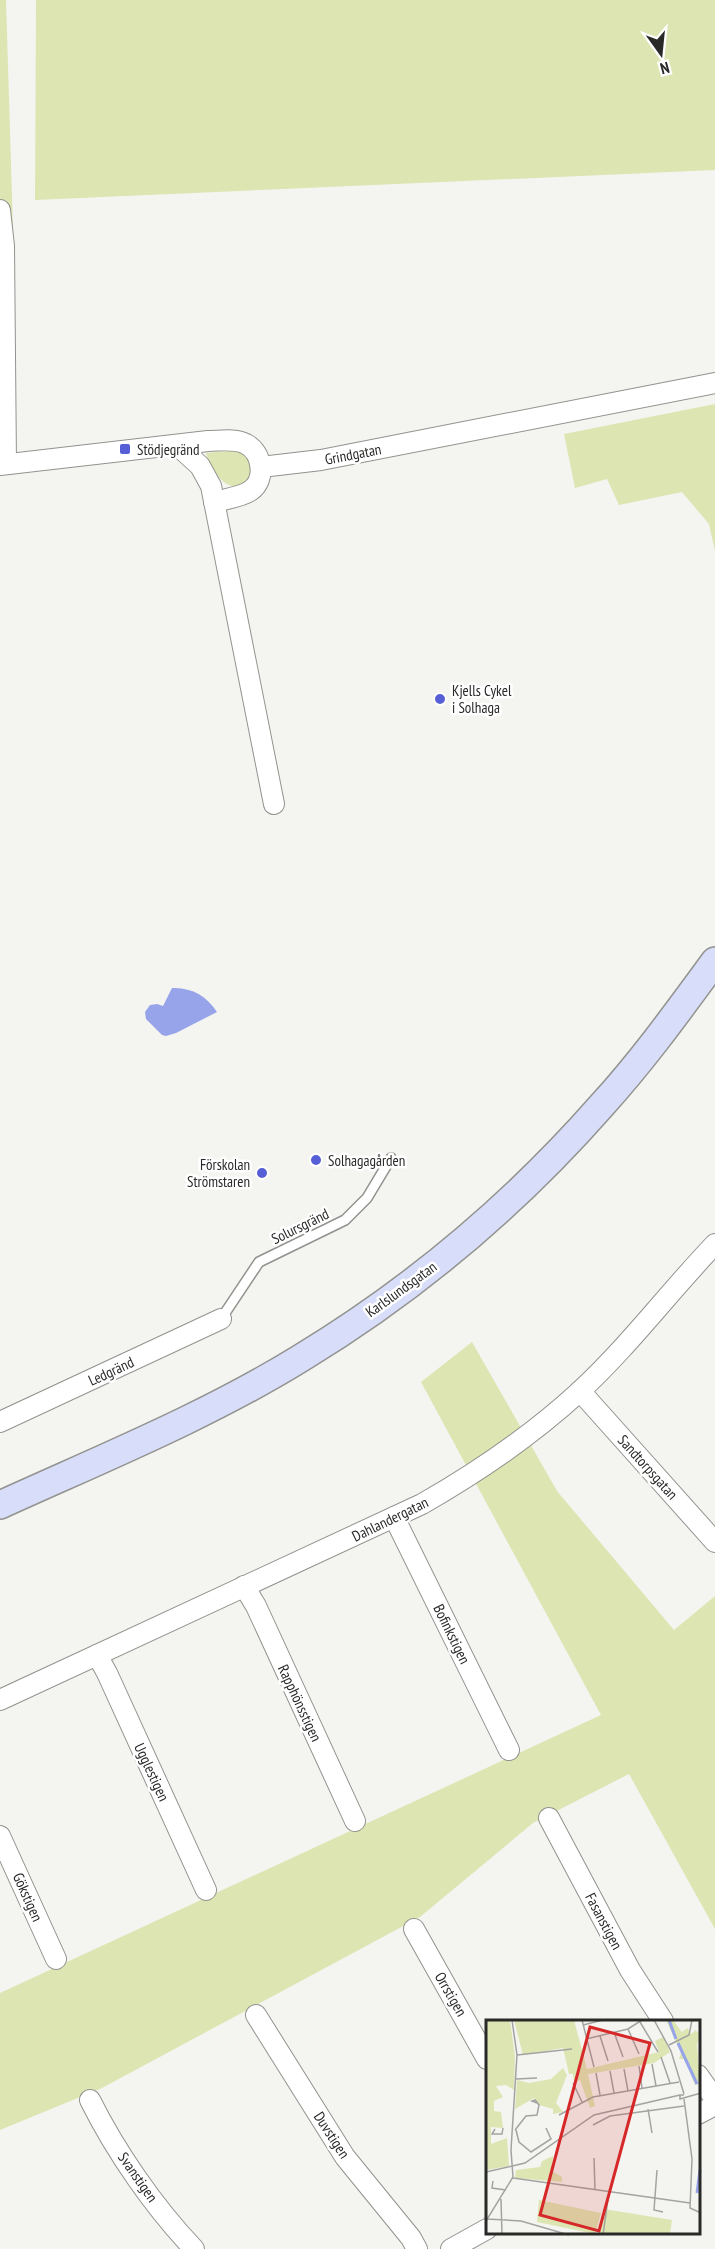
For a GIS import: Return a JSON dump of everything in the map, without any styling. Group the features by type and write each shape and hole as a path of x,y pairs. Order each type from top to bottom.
{"main road":[{"name":"Karlslundsgatan","path":"0,1505 238,1394 301,1358 413,1281 494,1214 540,1171 602,1105 676,1014 715,961"}],"street":[{"path":"0,210 3,224 3,465 232,440 246,444 257,454 261,467 261,475 256,485 249,492 214,502"},
{"name":"Grindgatan","path":"261,467 321,460 715,382"},
{"path":"177,445 193,459 211,486 274,804"},
{"name":"Dahlandergatan","path":"0,1700 394,1517 473,1475 540,1426 580,1391 636,1333 715,1244"},
{"name":"Ledgränd","path":"0,1422 221,1319"},
{"name":"Sandtorpsgatan","path":"580,1391 715,1542"},
{"name":"Bofinkstigen","path":"394,1517 509,1750"},
{"name":"Rapphönsstigen","path":"244,1586 256,1606 355,1821"},
{"name":"Ugglestigen","path":"97,1655 206,1890"},
{"name":"Fasanstigen","path":"549,1818 630,1970 662,2020"},
{"name":"Gökstigen","path":"0,1836 56,1959"},
{"name":"Orrstigen","path":"414,1929 486,2057"},
{"name":"Duvstigen","path":"256,2015 345,2157 411,2238 417,2249"},
{"path":"700,2076 715,2099"},
{"name":"Svanstigen","path":"90,2100 102,2123 143,2185 194,2249"},
{"path":"700,2113 715,2105"},
{"path":"451,2249 486,2230"}],"lane":[{"name":"Solursgränd","path":"221,1319 259,1262 345,1220 367,1198 392,1158"}],"green space":[{"path":"0,0 6,0 14,262 0,262"},
{"path":"36,0 715,0 715,170 35,200"},
{"path":"715,404 715,551 709,524 682,492 619,505 607,479 575,488 564,434"},
{"path":"240,450 249,457 253,469 247,480 240,485 226,484 214,471 206,453"},
{"path":"472,1342 557,1491 674,1630 715,1596 715,1929 629,1774 533,1823 420,1917 102,2088 0,2130 0,1993 601,1715 421,1382"}],"water":[{"path":"172,988 186,989 198,994 217,1012 176,1033 162,1035 146,1019 145,1012 150,1005 163,1006"}],"place":[{"name":"Stödjegränd","path":"125,449"},
{"name":"Kjells Cykel i Solhaga","path":"440,699"},
{"name":"Solhagagården","path":"316,1160"},
{"name":"Förskolan Strömstaren","path":"262,1173"}]}
